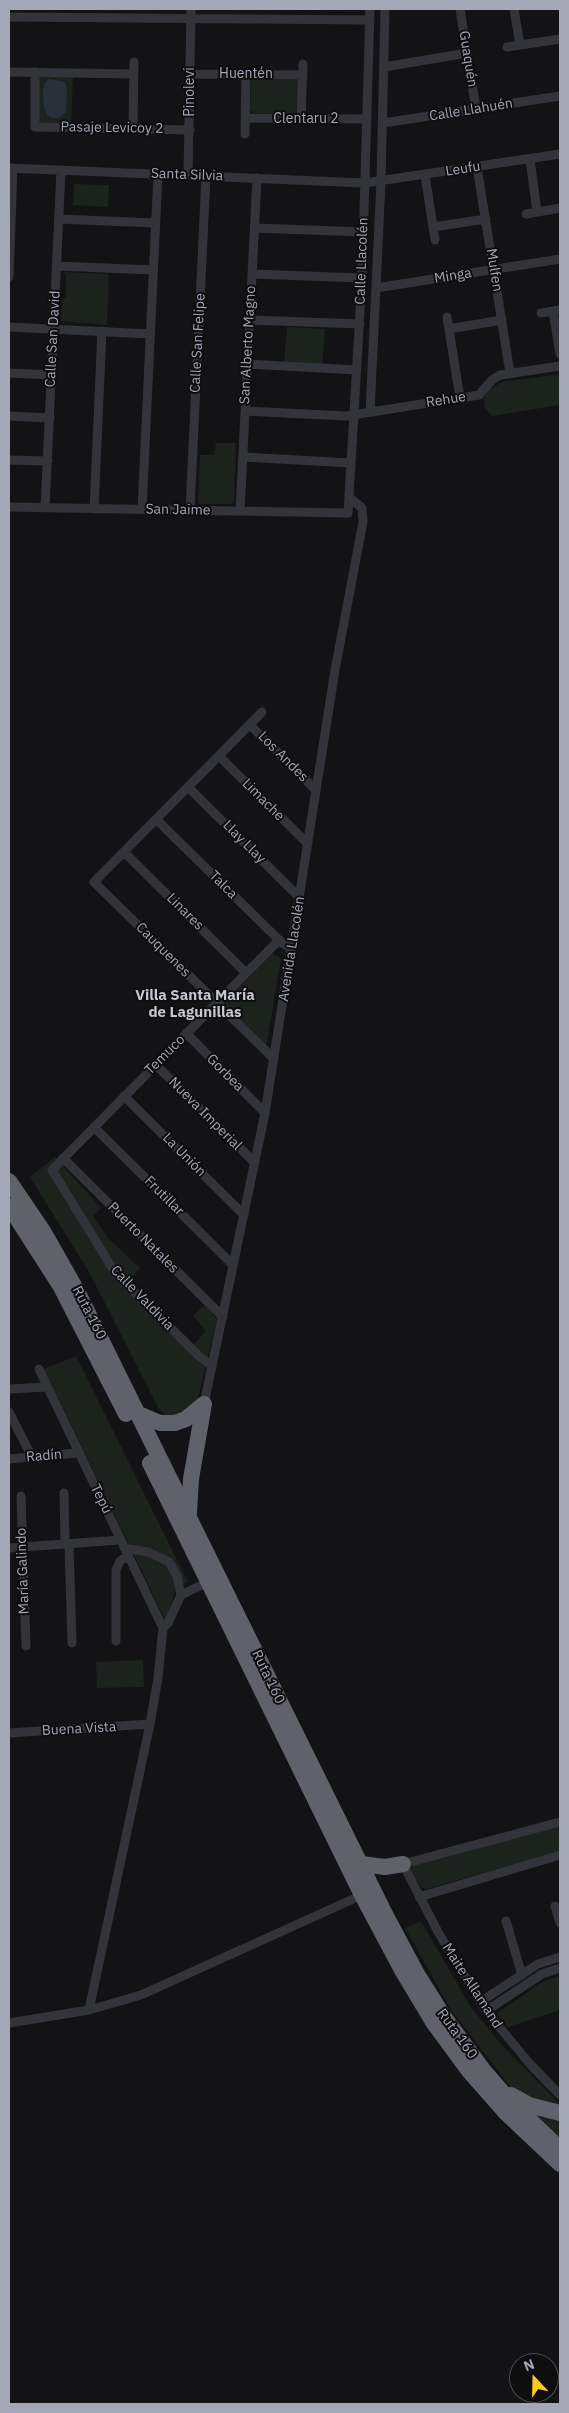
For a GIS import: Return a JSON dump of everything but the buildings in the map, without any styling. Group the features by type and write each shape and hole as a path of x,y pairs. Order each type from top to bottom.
{"highway":[{"name":"Ruta 160","path":"9,1181 64,1265 398,1939 430,1995 458,2037 495,2084 560,2149"},
{"name":"Ruta 160","path":"9,1206 47,1262 77,1315 362,1895 403,1972 450,2046 506,2113 560,2164"},
{"path":"139,1414 160,1423 175,1424 192,1416 204,1404"},
{"path":"188,1515 204,1404"},
{"path":"360,1864 385,1867 403,1864"},
{"path":"495,2084 529,2105 560,2113"}],"street":[{"name":"Pinolevi","path":"188,176 191,9"},
{"name":"Calle Llacolén","path":"348,513 360,324 370,9"},
{"name":"Calle Llacolén","path":"370,412 381,182 385,9"},
{"name":"Guaquén","path":"460,9 476,109"},
{"path":"514,9 520,45"},
{"path":"9,17 370,20"},
{"path":"508,47 560,39"},
{"path":"384,67 467,53"},
{"path":"133,128 132,74 134,62"},
{"path":"302,119 303,64"},
{"path":"9,72 132,74"},
{"name":"Pasaje Levicoy 2","path":"35,72 35,127 190,130"},
{"name":"Huentén","path":"190,74 303,75"},
{"path":"245,134 246,74"},
{"name":"Calle Llahuén","path":"383,123 560,96"},
{"name":"Clentaru 2","path":"246,118 367,119"},
{"name":"Leufu","path":"365,183 560,154"},
{"path":"530,159 538,212"},
{"name":"Mulfen","path":"477,167 510,373"},
{"path":"9,277 11,168"},
{"name":"Santa Silvia","path":"11,168 365,183"},
{"name":"Calle San David","path":"45,508 61,170"},
{"path":"142,510 158,174"},
{"path":"425,175 436,240"},
{"name":"Calle San Felipe","path":"190,510 206,176"},
{"name":"San Alberto Magno","path":"240,511 257,178"},
{"path":"526,214 560,208"},
{"path":"59,218 155,223"},
{"path":"434,227 486,219"},
{"path":"254,228 364,232"},
{"name":"Minga","path":"376,288 560,259"},
{"path":"57,266 153,270"},
{"path":"252,274 362,278"},
{"path":"541,313 557,310 560,354"},
{"path":"447,317 460,398"},
{"path":"250,320 360,324"},
{"path":"449,329 502,320"},
{"path":"9,327 150,334"},
{"path":"94,509 102,331"},
{"path":"248,364 357,370"},
{"name":"Rehue","path":"245,411 354,415 481,394 492,380 510,373 560,366"},
{"path":"9,373 52,375"},
{"path":"9,416 50,418"},
{"path":"243,457 351,463"},
{"path":"9,460 48,462"},
{"name":"Avenida Llacolén","path":"204,1404 265,1113 335,670 364,517 359,504 349,497"},
{"name":"San Jaime","path":"9,507 348,513"},
{"path":"124,852 262,712"},
{"name":"Los Andes","path":"250,724 316,790"},
{"name":"Limache","path":"219,756 308,844"},
{"name":"Llay Llay","path":"188,787 300,898"},
{"name":"Talca","path":"156,819 279,940 292,949"},
{"name":"Cauquenes","path":"124,852 94,882 274,1059"},
{"name":"Linares","path":"124,852 246,973"},
{"name":"Temuco","path":"52,1170 279,940"},
{"name":"Gorbea","path":"186,1034 265,1113"},
{"name":"Nueva Imperial","path":"155,1064 255,1163"},
{"name":"La Unión","path":"124,1096 244,1215"},
{"name":"Frutillar","path":"94,1127 234,1265"},
{"name":"Puerto Natales","path":"63,1158 223,1318"},
{"name":"Calle Valdivia","path":"52,1170 116,1274 199,1356 212,1366"},
{"name":"Tepú","path":"39,1370 162,1628"},
{"path":"9,1389 47,1387"},
{"path":"9,1412 32,1457"},
{"name":"Radín","path":"9,1459 78,1453"},
{"path":"64,1493 72,1643"},
{"name":"María Galindo","path":"21,1496 26,1646"},
{"path":"9,1548 67,1544 124,1548 148,1552 169,1562 177,1576 181,1595 168,1623 162,1628 158,1678 150,1724 89,2010"},
{"path":"116,1641 116,1570 124,1548"},
{"path":"181,1595 208,1582"},
{"name":"Buena Vista","path":"9,1733 150,1724"},
{"path":"403,1864 560,1822"},
{"path":"419,1897 560,1855"},
{"name":"Maite Allamand","path":"403,1864 419,1897 486,2011 530,2064 560,2095"},
{"path":"9,2023 89,2010 141,1995 362,1895"},
{"path":"555,1906 560,1923"},
{"path":"506,1920 522,1975"},
{"path":"480,2002 538,1964 560,1957"},
{"path":"486,2011 535,1978 560,1968"}],"shaded area":[{"path":"42,77 73,77 71,126 40,125 37,119 37,80"},
{"path":"255,77 296,78 299,82 299,109 294,114 253,113 250,109 251,80"},
{"path":"49,79 65,82 67,88 66,112 59,118 52,118 47,115 44,107 43,92 45,83"},
{"path":"74,184 109,185 108,207 73,205"},
{"path":"64,272 109,274 107,325 61,321 62,301 66,297 66,277"},
{"path":"287,327 325,329 322,366 284,363"},
{"path":"560,374 560,405 492,416 485,408 484,399 489,390 502,382"},
{"path":"216,443 236,443 234,501 232,504 200,504 198,502 200,455 214,455"},
{"path":"272,953 281,959 266,1049 222,1006"},
{"path":"55,1157 101,1208 93,1216 108,1238 140,1268 129,1281 193,1345 206,1331 193,1316 205,1305 217,1319 196,1406 181,1415 166,1416 159,1409 89,1272 30,1177"},
{"path":"76,1356 188,1582 176,1587 168,1618 165,1619 44,1369"},
{"path":"143,1660 144,1687 97,1688 96,1662"},
{"path":"560,1826 560,1851 426,1889 421,1887 411,1869 413,1864"},
{"path":"421,1921 470,2006 502,2045 560,2104 560,2138 523,2103 451,2010 405,1928"},
{"path":"560,1976 560,2010 508,2027 498,2015 499,2012 542,1982"}],"district":[{"name":"Villa Santa María de Lagunillas","path":"195,1004"}]}
